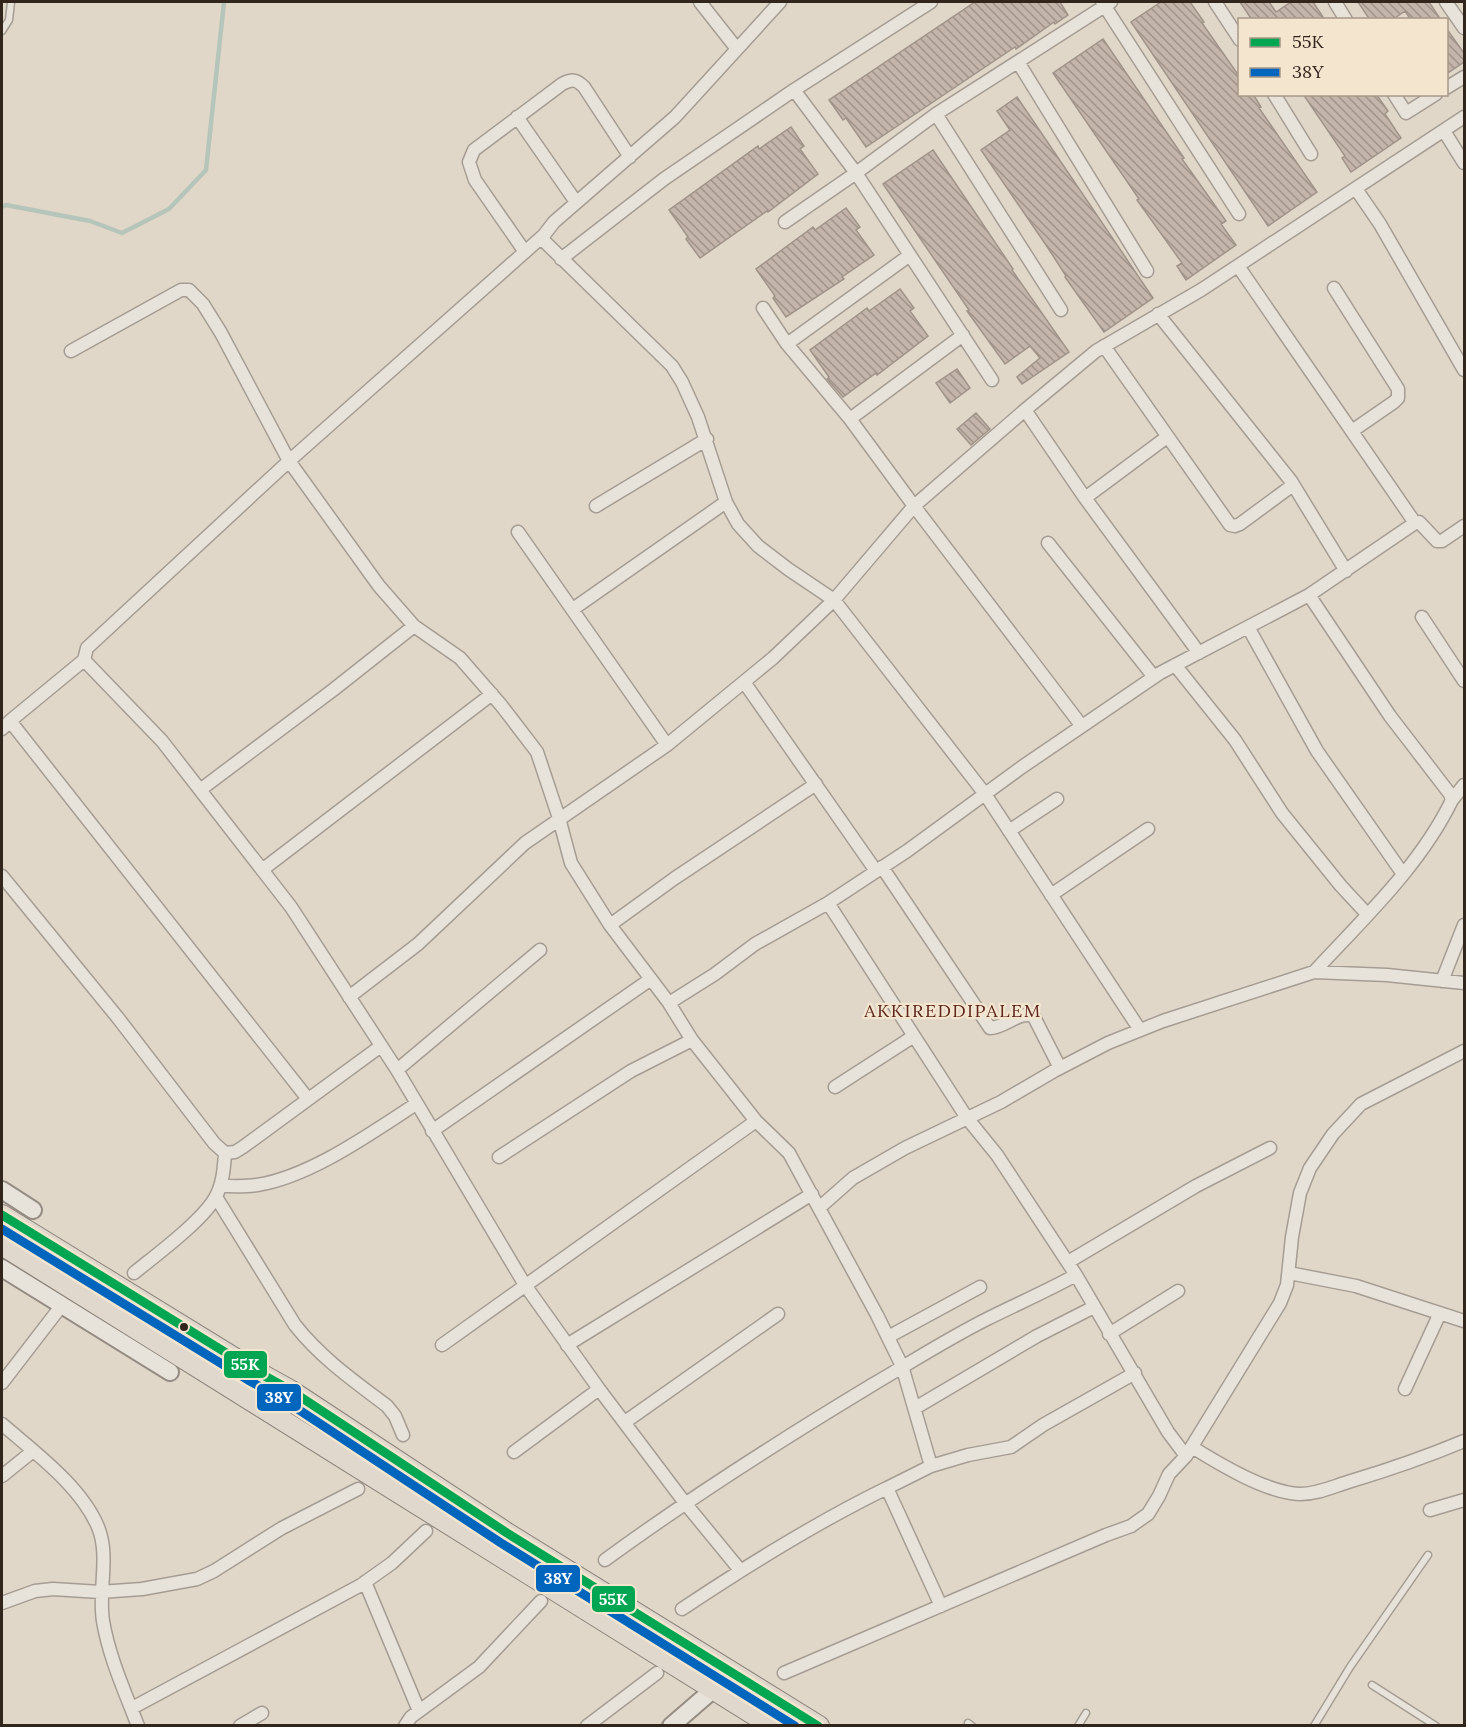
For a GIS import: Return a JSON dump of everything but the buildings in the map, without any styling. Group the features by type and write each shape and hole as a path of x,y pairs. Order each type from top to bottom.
{"main road":[{"path":"2,1215 290,1390 507,1533 819,1725"},
{"path":"2,1245 548,1588 715,1688 772,1725"}],"street":[{"path":"700,2 737,49"},
{"path":"308,1099 6,725 84,660 87,648 288,461 544,235 554,222 576,202 675,117 780,2"},
{"path":"561,259 664,179 794,90 931,2"},
{"path":"1215,2 1238,38"},
{"path":"1335,2 1345,18"},
{"path":"1446,2 1464,28"},
{"path":"785,222 936,114 1106,3 1239,214"},
{"path":"1018,62 1147,271"},
{"path":"1448,87 1464,76"},
{"path":"525,252 475,180 468,162 474,150 562,84 578,80 630,157"},
{"path":"794,90 856,173 992,380"},
{"path":"1275,96 1311,154"},
{"path":"1395,96 1406,113 1433,96"},
{"path":"936,114 1061,310"},
{"path":"517,117 576,202"},
{"path":"349,997 418,944 513,853 667,745 773,658 834,600 914,507 1025,410 1104,346 1238,266 1464,117"},
{"path":"1444,131 1464,163"},
{"path":"1356,189 1380,224 1464,370"},
{"path":"544,235 548,246 672,366 682,382 707,440 726,502 738,524 758,546 834,600 985,794 1140,1030"},
{"path":"787,344 910,255"},
{"path":"1238,266 1415,523"},
{"path":"1334,288 1398,389 1398,398 1394,402 1352,431"},
{"path":"71,351 181,290 189,290 203,304 221,333 288,461 379,586 414,626 460,658 492,694 537,752 571,862 610,925 669,1003 692,1040 756,1121 789,1154 902,1366 931,1466"},
{"path":"763,308 787,344 850,419 914,507 1081,725"},
{"path":"1158,314 1293,485 1346,571"},
{"path":"850,419 963,335"},
{"path":"1104,346 1230,525 1240,524 1293,485"},
{"path":"1025,410 1085,498 1199,653"},
{"path":"1085,498 1167,437"},
{"path":"596,506 707,440"},
{"path":"573,609 726,502"},
{"path":"669,1003 715,974 755,944 828,903 879,869 1081,725 1154,677 1309,595 1415,523 1419,522 1437,541 1442,541 1464,526"},
{"path":"518,532 667,745"},
{"path":"1048,543 1154,677"},
{"path":"1309,595 1390,716 1450,794 1452,800"},
{"path":"1422,617 1464,681"},
{"path":"200,790 414,626"},
{"path":"1248,627 1317,751 1403,874"},
{"path":"84,660 162,741 291,907 397,1070 525,1286 567,1346 685,1503 740,1570"},
{"path":"1176,665 1228,731 1282,813 1341,886 1367,914"},
{"path":"744,682 990,1028 997,1028 1024,1014 1030,1014 1034,1017 1060,1068"},
{"path":"262,870 492,694"},
{"path":"610,925 675,878 816,784"},
{"path":"1314,972 1403,874 1464,785"},
{"path":"1009,831 1057,799"},
{"path":"1052,895 1148,829"},
{"path":"2,876 118,1018 214,1143 225,1152 235,1152 243,1147 381,1046"},
{"path":"828,903 967,1118 997,1155 1068,1262 1168,1432 1189,1452 1275,1490 1299,1494 1317,1493 1406,1465 1464,1441"},
{"path":"1442,981 1464,925"},
{"path":"397,1070 540,950"},
{"path":"819,1208 853,1178 905,1149 1001,1102 1108,1043 1163,1021 1314,972 1387,975 1464,983"},
{"path":"432,1131 651,978"},
{"path":"835,1087 914,1036"},
{"path":"499,1157 631,1071 692,1040"},
{"path":"784,1673 1131,1526 1148,1514 1160,1496 1169,1474 1189,1452 1280,1303 1287,1285 1300,1193 1310,1168 1333,1134 1361,1104 1464,1052"},
{"path":"218,1191 281,1179 346,1148 416,1104"},
{"path":"442,1345 756,1121"},
{"path":"1068,1262 1196,1186 1269,1148"},
{"path":"134,1274 205,1211 218,1191 225,1152"},
{"path":"2,1190 33,1210"},
{"path":"218,1191 295,1325 320,1354 387,1406 395,1416 403,1435"},
{"path":"567,1346 812,1194"},
{"path":"2,1270 170,1372"},
{"path":"1289,1273 1356,1286 1464,1321"},
{"path":"605,1560 685,1503 827,1411 902,1366 986,1320 1076,1275"},
{"path":"888,1337 980,1287"},
{"path":"1109,1334 1178,1291"},
{"path":"2,1383 62,1305"},
{"path":"915,1408 1037,1336 1094,1307"},
{"path":"1405,1389 1440,1313"},
{"path":"625,1422 778,1314"},
{"path":"682,1609 799,1534 887,1488 931,1466 968,1455 1011,1447 1043,1425 1135,1373"},
{"path":"514,1452 599,1389"},
{"path":"2,1424 63,1480 86,1506 97,1525 103,1542 100,1592 106,1634 138,1725"},
{"path":"2,1476 33,1451"},
{"path":"887,1488 941,1606"},
{"path":"2,1603 35,1591 53,1589 100,1592 142,1589 197,1579 214,1571 282,1528 358,1489"},
{"path":"1430,1510 1464,1500"},
{"path":"132,1708 365,1582 392,1563 426,1530"},
{"path":"365,1582 419,1711"},
{"path":"405,1725 411,1717 473,1671 541,1601"},
{"path":"587,1725 657,1673"},
{"path":"671,1725 715,1688"},
{"path":"240,1725 262,1713"}],"lane":[{"path":"2,31 9,20 11,2"},
{"path":"1314,1725 1350,1667 1428,1555"},
{"path":"1372,1685 1436,1725"},
{"path":"1078,1725 1086,1713"}],"waterway":[{"path":"2,207 6,205 90,221 122,233 169,209 206,170 224,2"}],"transit line":[{"name":"55K","path":"2,1215 290,1390 507,1533 818,1726"},
{"name":"38Y","path":"2,1229 284,1400 501,1543 795,1726"}],"district":[{"name":"AKKIREDDIPALEM","path":"953,1010"}]}
